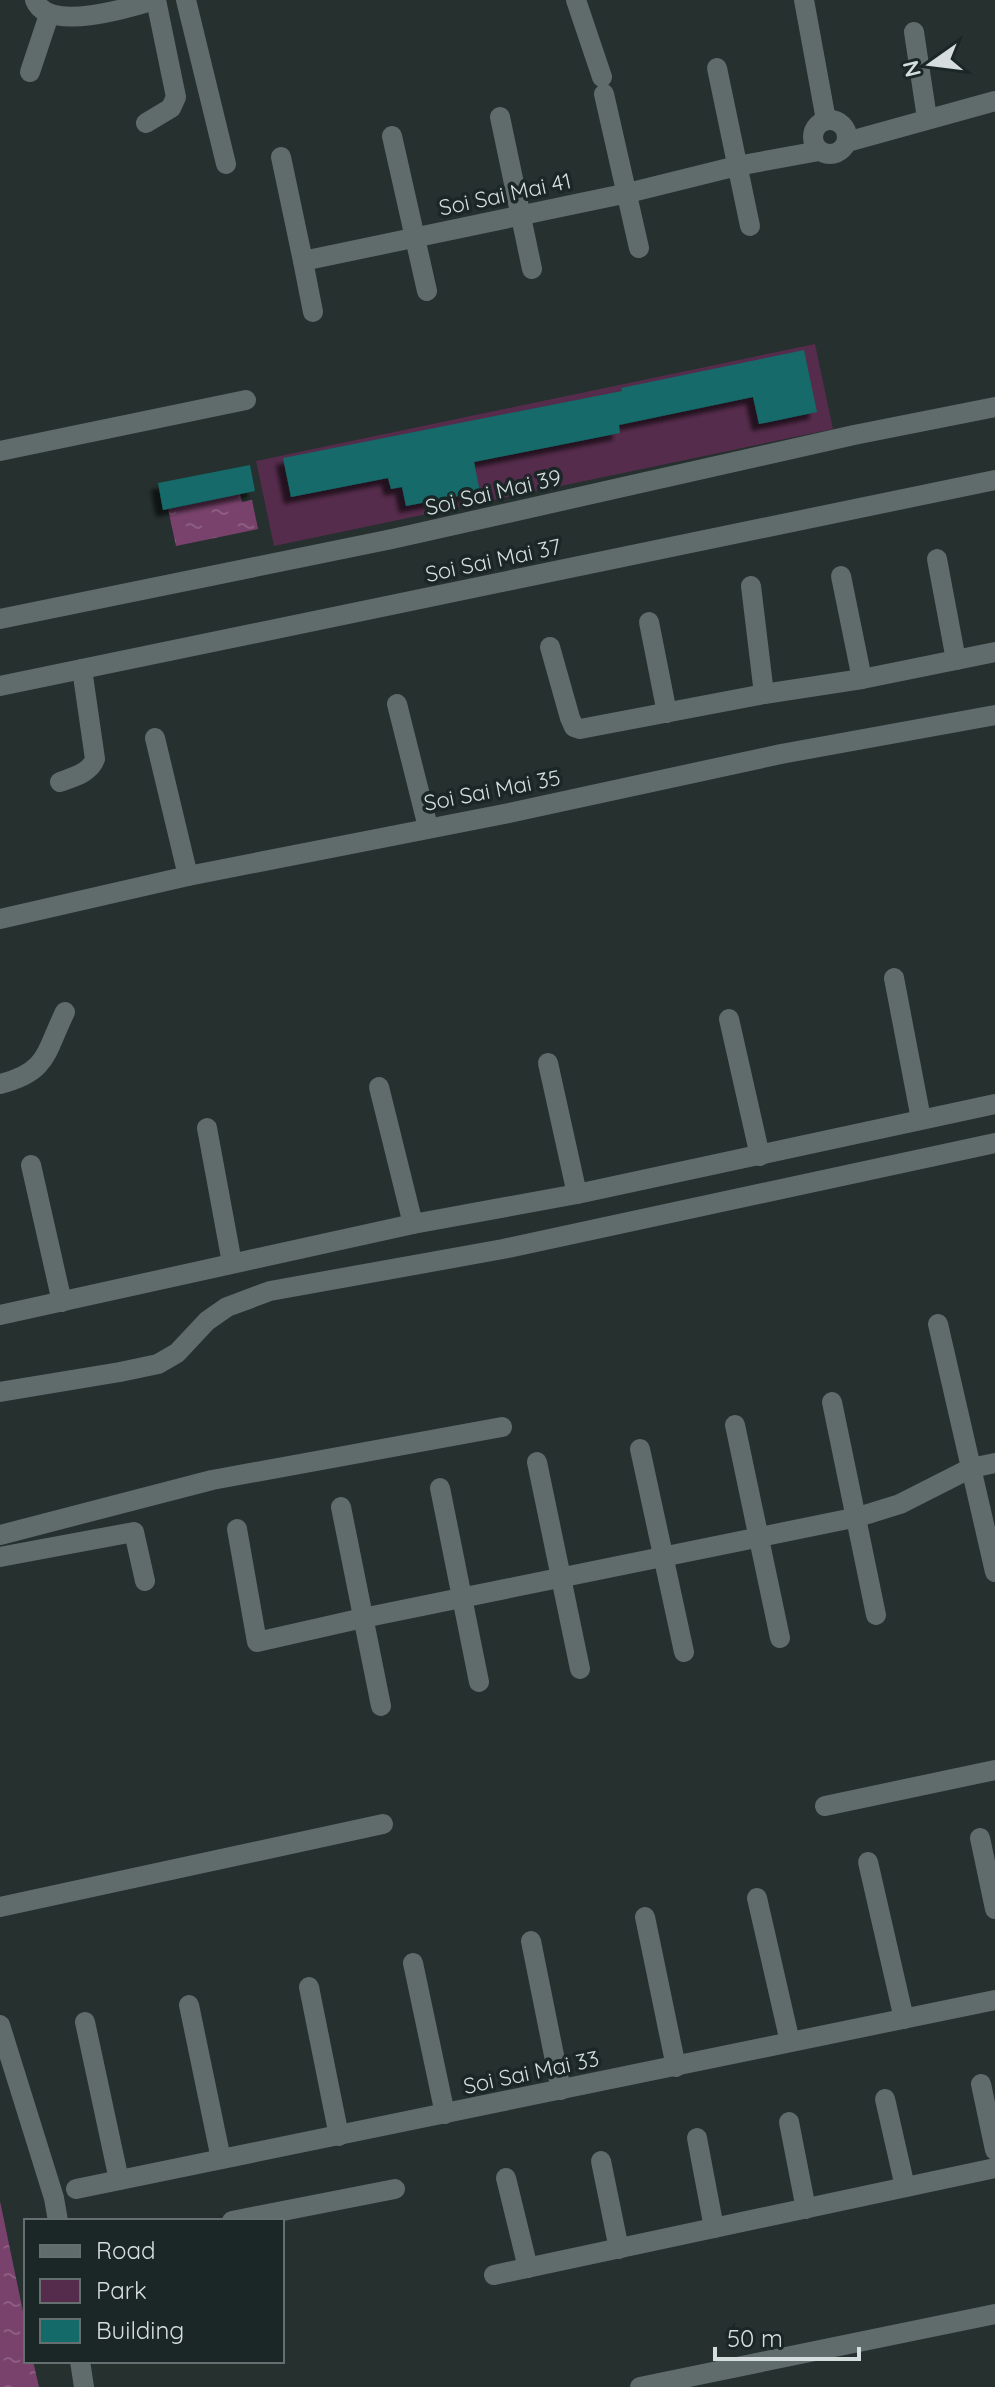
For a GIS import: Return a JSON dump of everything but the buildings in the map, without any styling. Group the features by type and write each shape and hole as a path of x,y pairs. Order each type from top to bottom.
{"street":[{"path":"186,0 226,164"},
{"path":"576,0 603,86 639,248"},
{"path":"804,0 826,120"},
{"path":"30,72 42,8 72,18 151,1 176,97 171,108 146,123"},
{"path":"914,32 927,118"},
{"path":"717,68 750,226"},
{"path":"847,142 846,130 832,120 815,127 813,140 819,151 835,154 847,142 995,101"},
{"path":"500,117 532,269"},
{"path":"392,136 427,291"},
{"name":"Soi Sai Mai 41","path":"303,261 628,193 737,166 819,151"},
{"path":"281,157 313,312"},
{"path":"0,451 246,400"},
{"name":"Soi Sai Mai 39","path":"0,619 392,539 854,435 995,407"},
{"name":"Soi Sai Mai 37","path":"0,686 995,480"},
{"path":"937,559 956,660"},
{"path":"841,576 862,679"},
{"path":"751,586 764,694"},
{"path":"649,622 667,713"},
{"path":"550,647 574,727 591,729 995,652"},
{"path":"60,782 85,771 95,759 82,669"},
{"path":"397,704 428,827"},
{"name":"Soi Sai Mai 35","path":"0,919 188,876 509,813 781,754 995,715"},
{"path":"155,738 188,876"},
{"path":"894,978 921,1119"},
{"path":"0,1084 22,1079 43,1063 65,1012"},
{"path":"729,1019 760,1156"},
{"path":"548,1063 577,1194"},
{"path":"379,1087 413,1224"},
{"path":"0,1315 413,1224 577,1194 995,1104"},
{"path":"207,1128 232,1263"},
{"path":"0,1392 158,1364 177,1353 207,1321 227,1307 270,1291 503,1249 995,1143"},
{"path":"31,1165 62,1302"},
{"path":"938,1324 995,1572"},
{"path":"832,1402 876,1615"},
{"path":"735,1425 780,1638"},
{"path":"0,1535 212,1480 502,1427"},
{"path":"640,1449 684,1652"},
{"path":"537,1462 580,1669"},
{"path":"237,1529 257,1642 856,1518 900,1504 971,1468 995,1463"},
{"path":"440,1488 479,1682"},
{"path":"341,1507 381,1706"},
{"path":"0,1557 134,1532 145,1581"},
{"path":"825,1806 995,1770"},
{"path":"0,1907 383,1824"},
{"path":"980,1838 995,1909"},
{"path":"868,1862 904,2019"},
{"path":"757,1898 790,2042"},
{"path":"645,1917 676,2067"},
{"path":"531,1941 561,2090"},
{"path":"413,1963 445,2114"},
{"path":"309,1987 339,2136"},
{"name":"Soi Sai Mai 33","path":"76,2189 995,2000"},
{"path":"189,2005 221,2159"},
{"path":"85,2022 119,2180"},
{"path":"0,2025 54,2198 58,2219"},
{"path":"981,2084 995,2150"},
{"path":"885,2099 905,2187"},
{"path":"789,2122 806,2209"},
{"path":"697,2138 714,2228"},
{"path":"601,2161 619,2249"},
{"path":"494,2275 995,2168"},
{"path":"506,2178 528,2268"},
{"path":"242,2219 395,2189"},
{"path":"640,2387 995,2314"},
{"path":"80,2363 84,2387"}],"green space":[{"path":"815,344 833,429 274,546 256,461"}],"water":[{"path":"240,494 242,502 252,500 258,529 176,546 168,509"},
{"path":"0,2201 24,2316 24,2363 33,2363 39,2387 0,2387"}]}
